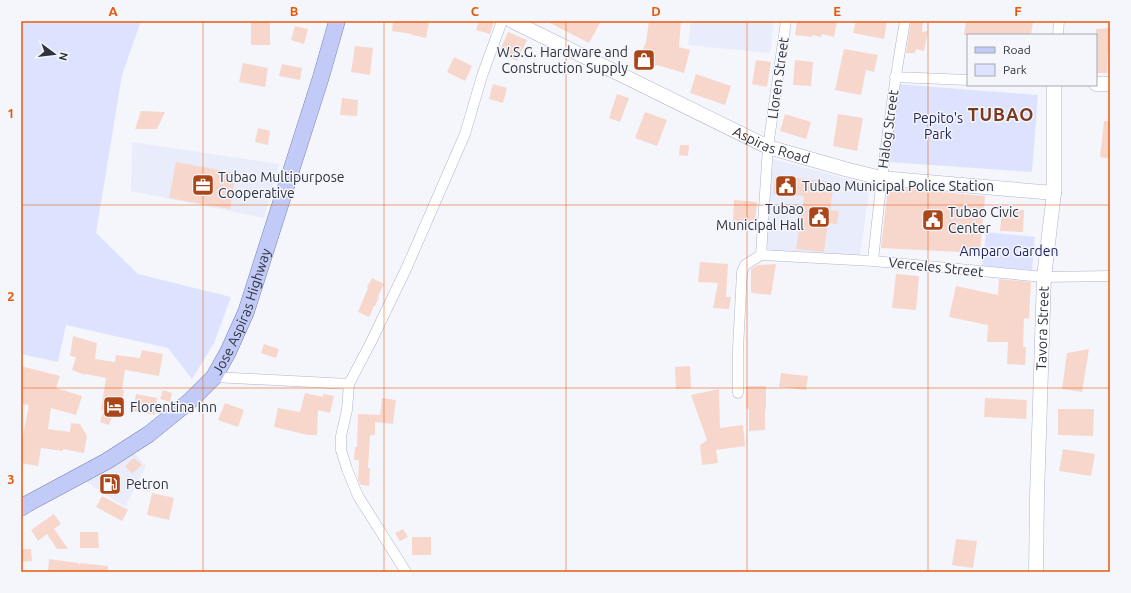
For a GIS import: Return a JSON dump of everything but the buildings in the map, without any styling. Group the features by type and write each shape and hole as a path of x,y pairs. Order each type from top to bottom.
{"main road":[{"name":"Jose Aspiras Highway","path":"23,504 107,461 149,434 191,400 214,377 228,352 246,312 337,21"},
{"name":"Aspiras Road","path":"512,21 768,148 881,178 1054,193"},
{"path":"1097,84 1110,84"},
{"name":"Tavora Street","path":"1036,572 1036,496 1044,278 1054,193 1054,86"}],"street":[{"path":"406,572 358,496 341,450 340,436 347,410 349,384 372,342 407,267 465,134 482,76 502,21"},
{"name":"Lloren Street","path":"761,255 768,148 786,21"},
{"name":"Halog Street","path":"873,260 881,178 895,77 905,21"},
{"path":"1058,34 1059,21"},
{"path":"895,77 967,80"},
{"path":"738,393 738,349 742,272 745,265 761,255"},
{"name":"Verceles Street","path":"761,255 873,260 1044,278 1110,276"},
{"path":"214,377 349,384"}],"shaded area":[{"path":"691,21 774,21 770,53 688,45"},
{"path":"132,142 279,164 264,218 131,191"},
{"path":"773,159 870,185 860,256 765,251"},
{"path":"134,453 146,466 125,507 85,481"}],"green space":[{"path":"21,21 141,21 122,75 96,233 138,274 231,297 214,343 192,379 168,348 66,325 58,362 21,354"},
{"name":"Pepito's Park","path":"896,84 1038,95 1032,172 888,162"},
{"name":"Amparo Garden","path":"986,232 1035,237 1032,270 982,266"}],"place":[{"name":"W.S.G. Hardware and Construction Supply","path":"644,60"},
{"name":"Tubao Multipurpose Cooperative","path":"203,185"},
{"name":"Tubao Municipal Police Station","path":"786,186"},
{"name":"Tubao Municipal Hall","path":"819,217"},
{"name":"Tubao Civic Center","path":"933,220"},
{"name":"Florentina Inn","path":"114,407"},
{"name":"Petron","path":"110,484"}],"district":[{"name":"TUBAO","path":"1001,115"}]}
